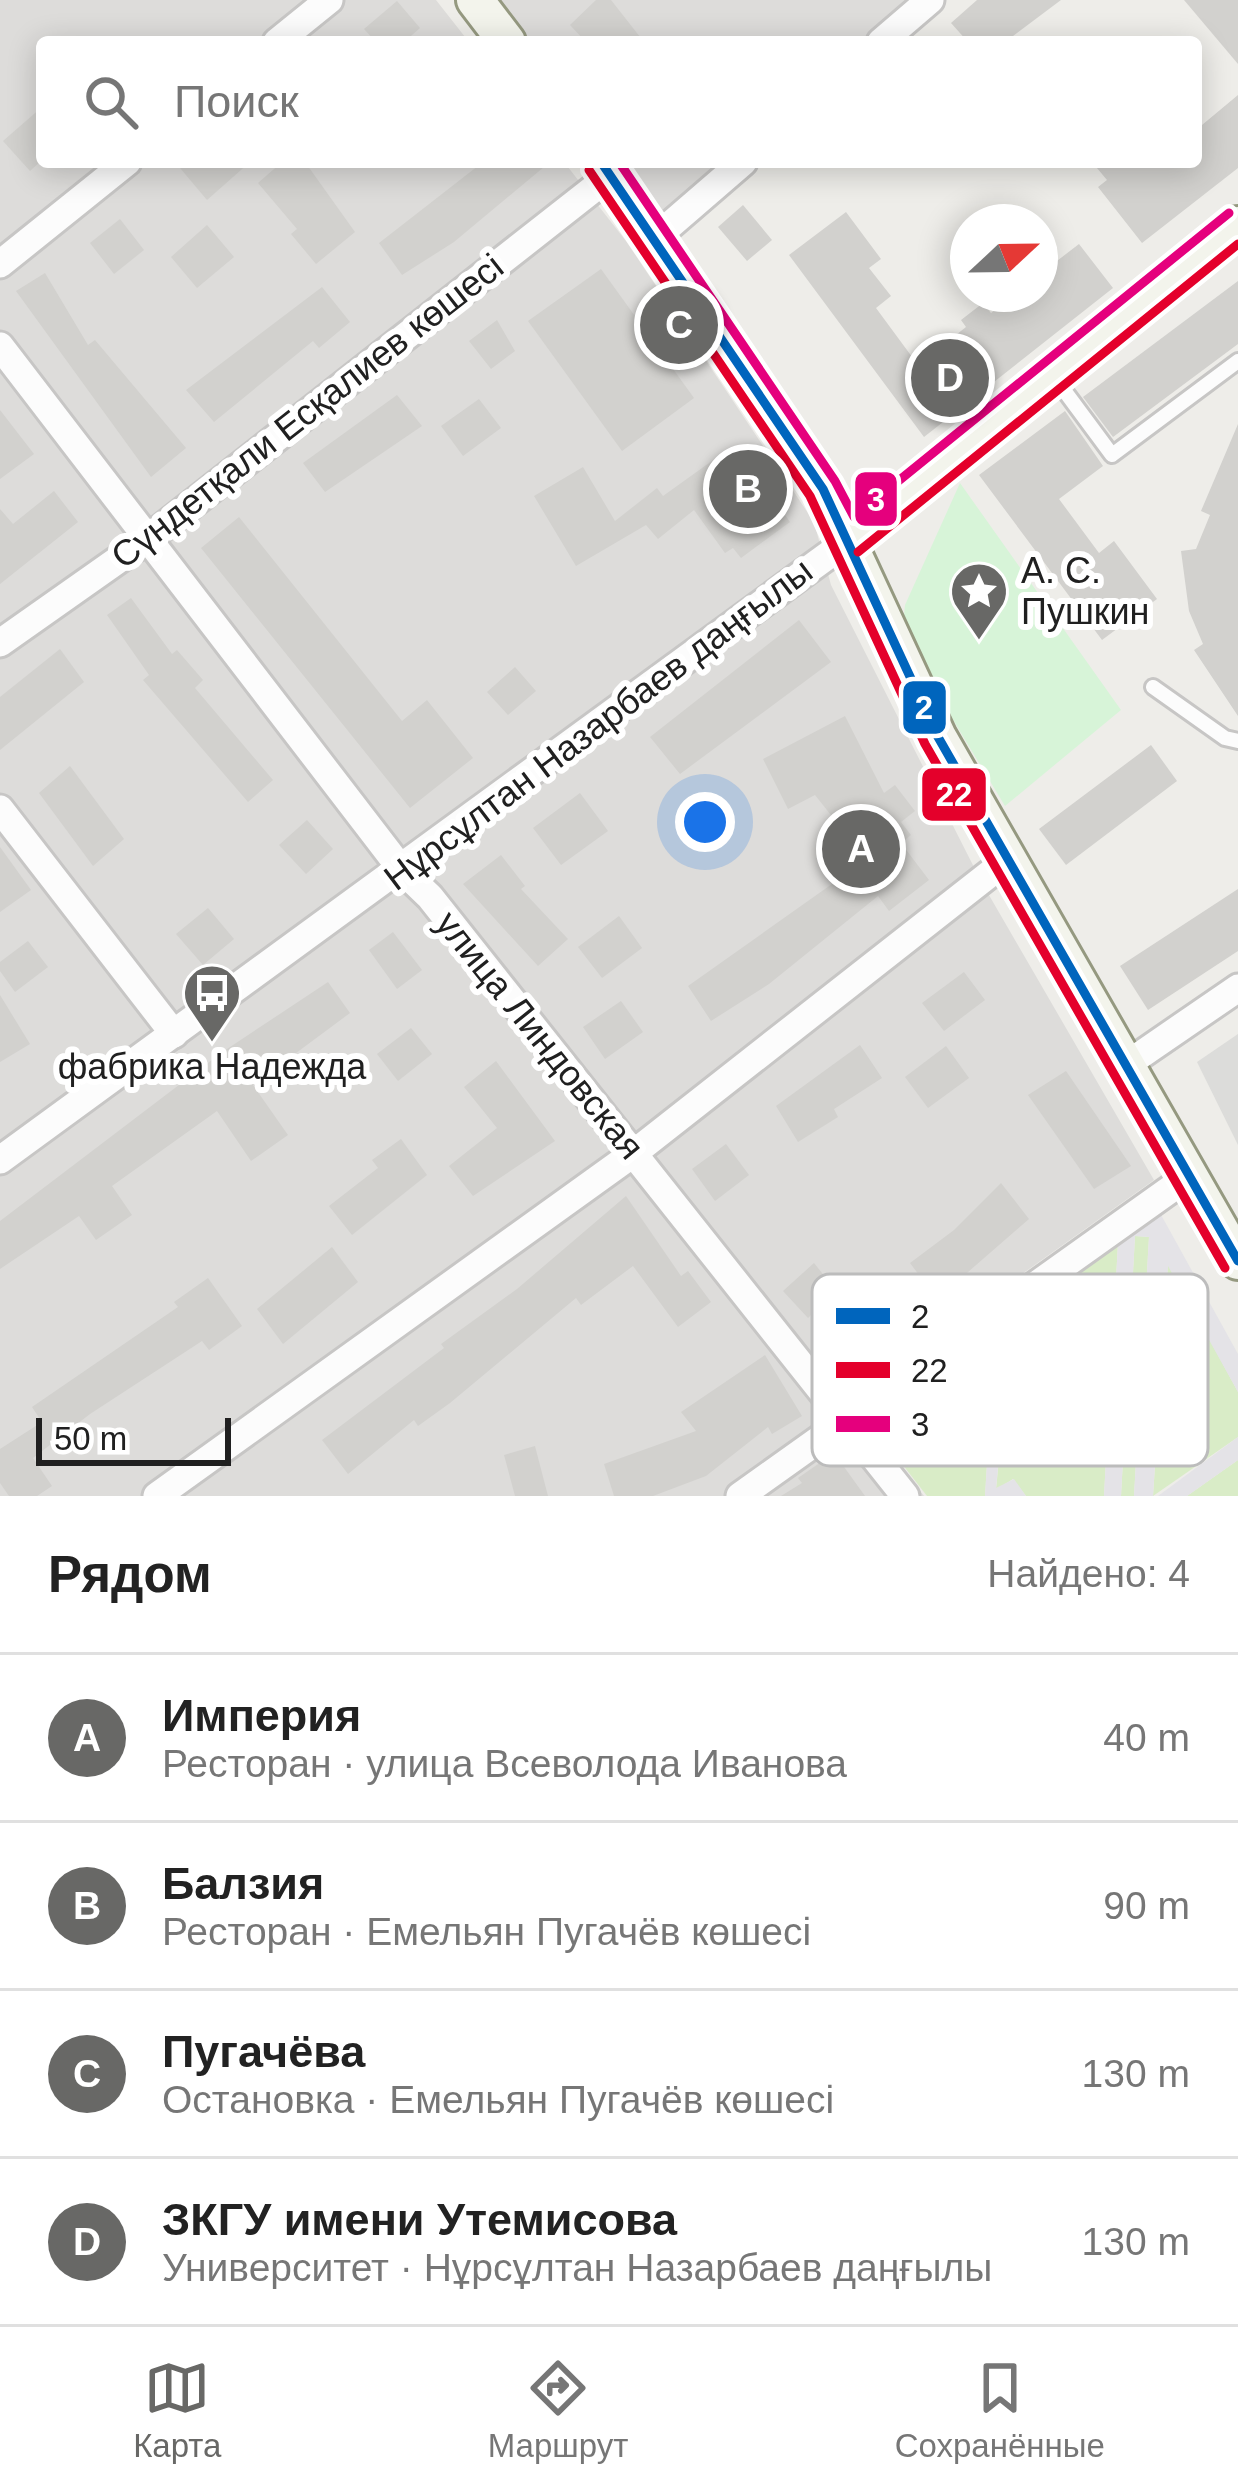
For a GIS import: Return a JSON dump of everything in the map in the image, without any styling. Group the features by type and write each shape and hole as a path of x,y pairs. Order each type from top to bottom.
{"main road":[{"path":"475,0 502,36"},
{"path":"606,168 823,489 938,737 1238,1261"},
{"name":"Нұрсұлтан Назарбаев даңғылы","path":"849,540 1238,225"}],"street":[{"path":"284,36 329,0"},
{"path":"888,36 930,0"},
{"path":"0,264 120,168"},
{"name":"Сүндетқали Есқалиев көшесі","path":"0,644 149,538 606,168"},
{"path":"655,238 736,168"},
{"name":"улица Линдовская","path":"0,346 402,870 634,1153 812,1381"},
{"name":"Нұрсұлтан Назарбаев даңғылы","path":"0,1160 849,540"},
{"path":"0,808 174,1034"},
{"path":"157,1496 634,1153 1006,861"},
{"path":"1126,1065 1238,988"},
{"path":"1054,1274 1190,1176"},
{"path":"740,1496 812,1447"},
{"name":"улица Линдовская","path":"880,1466 905,1496"}],"lane":[{"path":"1052,374 1112,454 1238,361"},
{"path":"1153,687 1225,738 1238,741"}],"shaded area":[{"path":"0,0 436,0 464,36 36,36 36,168 569,168 626,241 814,522 831,585 982,883 1154,1180 1022,1274 812,1274 812,1466 901,1466 924,1496 0,1496"},
{"path":"475,0 930,0 888,36 502,36"},
{"path":"605,168 736,168 655,238"},
{"path":"1238,1034 1238,1145 1197,1062"},
{"path":"1160,1213 1194,1274 1172,1274 1168,1266 1167,1274 1147,1274 1149,1237 1135,1236 1133,1274 1116,1274 1118,1243"},
{"path":"1208,1300 1238,1354 1238,1392 1208,1338"},
{"path":"1238,1437 1238,1460 1187,1496 1158,1496 1199,1466 1208,1466 1208,1459"},
{"path":"987,1466 998,1466 996,1488 1014,1479 1026,1496 985,1496"},
{"path":"1106,1466 1123,1466 1121,1496 1104,1496"},
{"path":"1136,1466 1155,1466 1153,1496 1134,1496"}],"green space":[{"path":"960,483 1121,710 1005,806 912,652 903,625 905,605"},
{"path":"1135,1236 1149,1237 1147,1274 1133,1274"},
{"path":"1118,1243 1116,1274 1076,1274"},
{"path":"1208,1337 1238,1392 1238,1437 1208,1458"},
{"path":"1238,1460 1238,1496 1187,1496"},
{"path":"904,1466 987,1466 985,1496 927,1496"},
{"path":"998,1466 1106,1466 1104,1496 1026,1496 1013,1479 996,1490"},
{"path":"1123,1466 1136,1466 1134,1496 1121,1496"},
{"path":"1155,1466 1196,1466 1153,1496"}],"building":[{"path":"596,0 611,0 639,36 580,36 570,25"},
{"path":"977,0 1061,0 1013,36 963,36 951,23"},
{"path":"1184,0 1238,0 1238,64"},
{"path":"397,1 420,28 411,36 370,36 364,29"},
{"path":"1238,95 1238,168 1142,243 1098,187 1107,180 1097,168 1202,168 1202,125"},
{"path":"36,112 36,166 30,171 3,141"},
{"path":"180,168 243,168 207,200"},
{"path":"275,168 309,168 355,232 316,264 291,234 297,229 258,183"},
{"path":"475,168 543,168 454,242 402,275 379,243"},
{"path":"743,205 772,240 747,261 718,227"},
{"path":"846,212 881,259 869,268 891,296 876,308 918,365 966,327 961,320 971,312 1058,312 1058,260 1079,244 1113,288 924,437 789,255"},
{"path":"120,219 144,250 114,274 90,243"},
{"path":"207,225 234,257 197,288 171,257"},
{"path":"601,269 694,398 622,451 528,321"},
{"path":"45,273 88,345 95,340 186,448 151,477 16,291"},
{"path":"1238,281 1238,344 1113,437 1083,397"},
{"path":"322,287 350,322 319,348 313,341 214,422 186,390"},
{"path":"497,320 515,351 491,369 469,341"},
{"path":"397,395 422,426 325,492 303,463"},
{"path":"479,399 501,428 463,456 441,426"},
{"path":"0,410 34,454 0,479"},
{"path":"1065,411 1103,466 1059,499 1099,553 1114,541 1157,599 1102,640 979,475"},
{"path":"1238,424 1238,716 1194,650 1203,644 1189,611 1181,551 1196,549 1210,515 1201,511"},
{"path":"716,458 726,472 745,458 790,522 741,558 733,548 725,553 694,510 658,539 646,525 576,566 534,496 583,467 615,521 657,488 663,496"},
{"path":"54,491 78,522 0,584 0,509 13,524"},
{"path":"239,517 402,721 427,700 473,758 410,808 201,548"},
{"path":"131,598 172,654 177,650 203,680 195,688 273,780 248,802 143,680 149,675 107,615"},
{"path":"799,620 831,662 680,774 650,737"},
{"path":"60,649 84,682 0,750 0,697"},
{"path":"515,667 536,691 508,715 487,692"},
{"path":"845,716 884,793 895,785 915,811 901,822 911,835 901,843 929,880 889,911 878,896 769,984 711,1021 688,986 856,867 832,836 842,829 815,795 788,809 763,759"},
{"path":"1151,745 1177,781 1066,865 1039,829"},
{"path":"70,766 124,839 93,866 39,793"},
{"path":"580,793 608,831 561,865 533,828"},
{"path":"307,820 333,849 306,874 279,845"},
{"path":"0,847 31,890 0,912"},
{"path":"501,855 525,886 521,889 568,939 538,966 463,884"},
{"path":"1238,889 1238,951 1148,1010 1120,966"},
{"path":"208,908 234,939 203,965 176,934"},
{"path":"619,916 642,948 602,978 578,947"},
{"path":"393,932 422,970 397,989 369,950"},
{"path":"28,941 48,967 15,992 0,971 0,962"},
{"path":"964,972 985,1000 944,1031 922,1003"},
{"path":"328,982 350,1013 253,1085 288,1135 251,1161 217,1111 112,1186 132,1215 96,1240 79,1216 0,1269 0,1221 221,1053"},
{"path":"0,995 30,1044 0,1062"},
{"path":"621,1001 643,1032 605,1059 583,1027"},
{"path":"411,1028 432,1054 398,1081 377,1054"},
{"path":"860,1045 882,1078 834,1109 838,1117 798,1142 776,1106"},
{"path":"946,1046 969,1078 928,1108 905,1077"},
{"path":"496,1061 555,1141 473,1196 449,1166 497,1128 464,1087"},
{"path":"1066,1071 1131,1166 1094,1189 1028,1095"},
{"path":"401,1139 427,1175 352,1235 329,1206 378,1168 372,1160"},
{"path":"726,1144 749,1175 715,1201 692,1169"},
{"path":"1001,1183 1029,1219 966,1274 918,1274 910,1263 954,1230"},
{"path":"626,1196 681,1276 688,1271 711,1302 678,1327 633,1266 581,1305 576,1298 450,1403 418,1426 414,1420 348,1474 322,1440 444,1348 441,1344 517,1289"},
{"path":"332,1247 358,1282 283,1344 257,1309"},
{"path":"814,1263 823,1274 812,1274 812,1316 808,1318 783,1291"},
{"path":"208,1278 242,1326 209,1350 202,1341 90,1414 33,1458 52,1486 37,1496 9,1496 0,1483 0,1449 42,1422 32,1407 178,1307 174,1302"},
{"path":"765,1355 802,1416 772,1434 768,1427 706,1476 653,1496 614,1496 604,1464 696,1431 681,1412"},
{"path":"535,1446 548,1496 515,1496 504,1455"},
{"path":"815,1466 843,1466 865,1496 781,1496 802,1483 798,1478"}],"transit line":[{"name":"2","path":"605,168 823,489 938,737 1238,1261"},
{"name":"3","path":"623,168 835,481 854,517 1229,213"},
{"name":"22","path":"589,170 810,496 925,744 1225,1268"},
{"name":"22","path":"858,552 1238,244"}],"place":[{"name":"Пугачёва","path":"679,325"},
{"name":"ЗКГУ имени Утемисова","path":"950,378"},
{"name":"Балзия","path":"748,489"},
{"name":"А. С. Пушкин","path":"979,642"},
{"name":"Империя","path":"861,849"},
{"name":"фабрика Надежда","path":"212,1044"}]}
